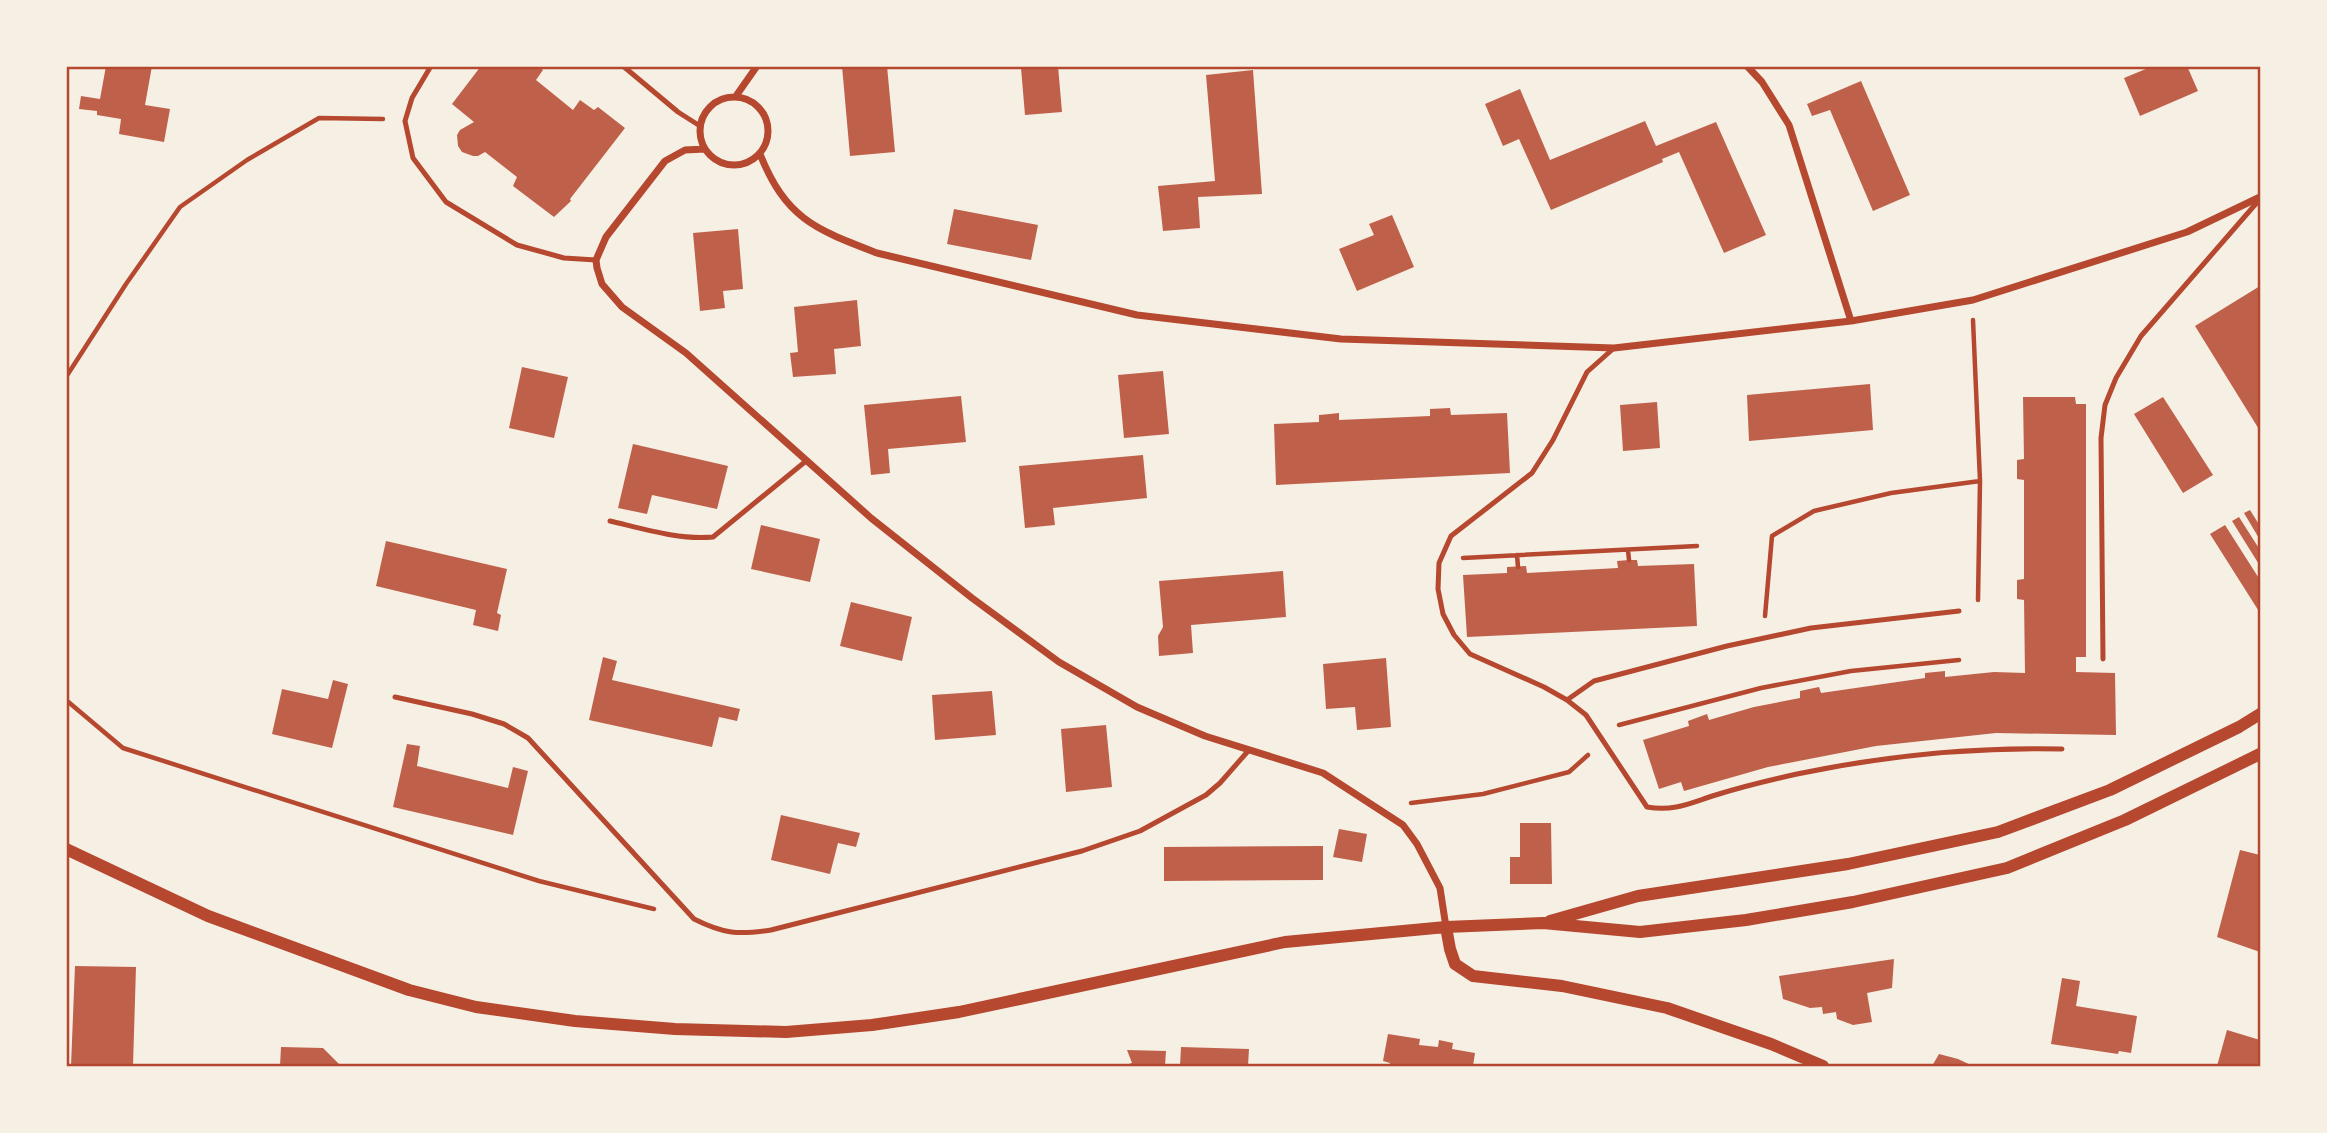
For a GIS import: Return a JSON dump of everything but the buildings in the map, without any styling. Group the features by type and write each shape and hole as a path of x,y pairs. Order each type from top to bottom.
{"street":[{"path":"736,96 757,66"},
{"path":"1747,66 1762,82 1788,125 1851,321"},
{"path":"736,96 749,99 759,107 769,130 767,143 760,154 750,162 738,166 725,165 713,159 700,138 704,114 712,104 723,98 736,96"},
{"path":"705,149 685,150 665,161 606,237 596,260 602,284 622,307 686,353 871,518 1059,662 1137,707 1205,736 1323,773 1403,825 1417,844 1440,888 1450,950 1455,964 1473,976 1562,986 1667,1008 1771,1044 1823,1066"},
{"path":"760,154 770,178 786,203 804,220 830,234 877,253 1138,314 1341,339 1614,348 1851,321 1973,300 2187,232 2260,198"},
{"path":"1543,923 1638,897 1848,864 1998,832 2110,790 2239,727 2260,714"},
{"path":"68,851 208,916 409,990 475,1007 576,1021 675,1029 786,1032 873,1025 959,1012 1285,942 1447,927 1543,923 1640,932 1719,923 1853,902 2007,868 2125,820 2260,754"}],"lane":[{"path":"431,66 412,98 405,121 413,158 446,202 517,245 564,258 596,260"},
{"path":"623,66 685,118 700,126"},
{"path":"2103,659 2101,438 2105,405 2116,378 2141,336 2260,198"},
{"path":"1614,348 1587,372 1553,440 1532,473 1451,536 1441,559 1438,589 1443,614 1454,635 1470,654 1524,677 1567,700 1586,715 1647,807 1666,810 1686,806 1759,782 1899,756 1989,750 2062,749"},
{"path":"610,521 678,536 713,537 806,461"},
{"path":"1567,700 1594,681 1763,638 1811,628 1959,611"},
{"path":"395,696 504,724 528,738 694,919 717,930 740,934 771,930 1082,851 1140,831 1206,795 1249,750"}],"path":[{"path":"66,377 180,207 247,160 318,118 405,121"},
{"path":"1959,611 1978,609 1980,481 1973,300"},
{"path":"1763,638 1772,536 1814,511 1891,493 1980,481"},
{"path":"1441,559 1697,546"},
{"path":"1628,550 1629,561"},
{"path":"1517,555 1518,566"},
{"path":"1375,807 1483,794 1569,772 1605,741 1617,726 1761,688 1851,671 1959,660"},
{"path":"66,700 123,748 539,881 694,919"}]}
